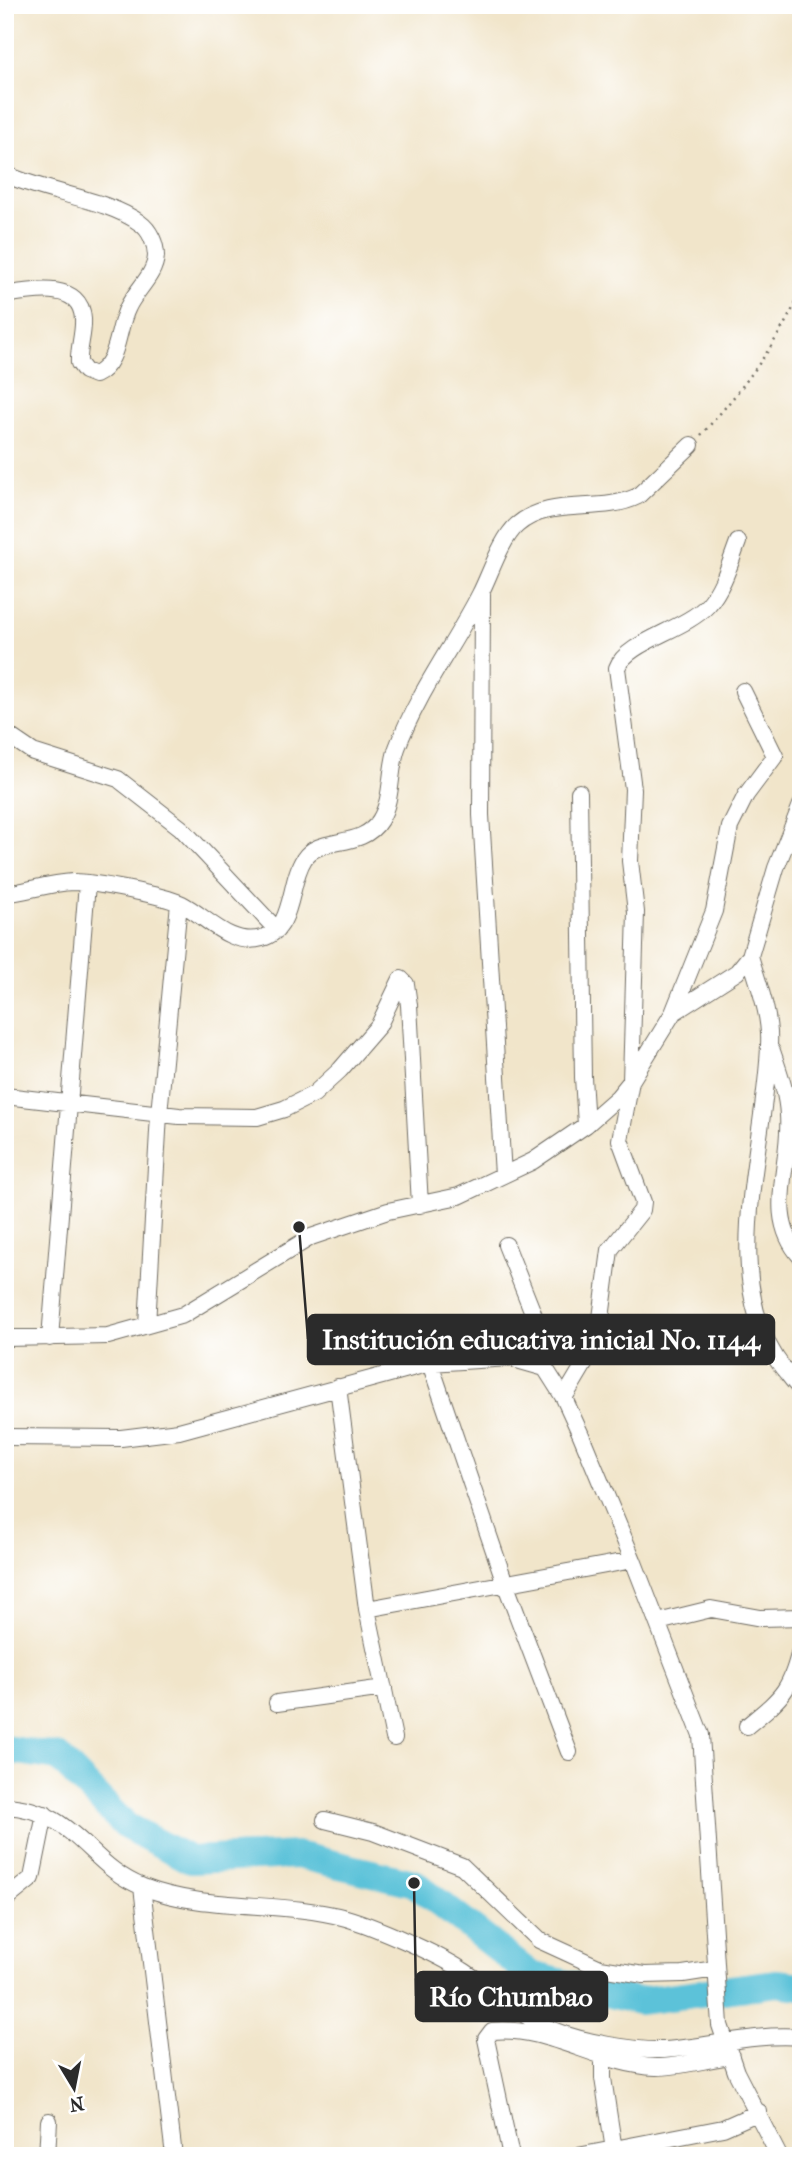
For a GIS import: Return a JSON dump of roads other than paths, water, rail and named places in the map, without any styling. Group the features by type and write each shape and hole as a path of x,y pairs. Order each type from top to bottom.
{"street":[{"path":"5,174 29,186 119,211 142,224 152,237 156,255 153,269 120,323 113,359 107,369 95,375 85,371 79,363 83,316 76,301 62,292 43,289 5,295"},
{"path":"5,894 75,882 179,903 229,935 246,940 262,938 278,930 289,907 293,878 306,855 323,846 351,841 374,831 384,813 397,749 482,591 508,534 526,518 547,510 607,507 628,501 638,496 691,445"},
{"path":"564,1398 598,1341 610,1250 642,1210 643,1202 620,1140 631,1081 636,912 630,861 633,789 617,668 620,659 634,648 685,624 708,604 723,582 738,542"},
{"path":"482,591 481,815 503,1175"},
{"path":"5,1338 108,1335 183,1315 311,1237 388,1211 459,1196 533,1161 586,1125 618,1097 631,1081 673,1013 714,911 730,827 746,795 775,756 743,691"},
{"path":"5,733 33,752 118,779 181,828 278,930"},
{"path":"579,792 586,1125"},
{"path":"673,1013 737,972 750,956 776,868 801,805"},
{"path":"50,1338 88,884"},
{"path":"146,1325 159,1114 179,903"},
{"path":"750,956 765,1007 770,1042 785,1091 788,1116 781,1221 787,1238 801,1257"},
{"path":"5,1096 159,1114 257,1117 284,1109 314,1094 365,1043 379,1024 401,979 407,984 409,1005 421,1205"},
{"path":"770,1042 749,1230 750,1292 769,1350 801,1389"},
{"path":"506,1245 543,1338 545,1368 564,1398 633,1559 701,1735 716,1973 726,2040 779,2156"},
{"path":"5,1437 121,1437 179,1431 429,1363 510,1358 545,1368"},
{"path":"429,1363 505,1583 569,1752"},
{"path":"338,1387 367,1609 394,1738"},
{"path":"367,1609 633,1559"},
{"path":"658,1622 711,1609 761,1618 801,1617"},
{"path":"747,1726 778,1700 793,1680 801,1646"},
{"path":"277,1703 384,1688"},
{"path":"5,1806 45,1814 87,1843 107,1865 142,1887 213,1904 282,1908 348,1918 461,1969 553,2031 592,2041 662,2050 726,2040 801,2037"},
{"path":"5,1900 32,1878 45,1814"},
{"path":"325,1821 373,1832 462,1866 538,1940 600,1968 644,1975 716,1973"},
{"path":"142,1887 158,2001 174,2156"},
{"path":"511,2156 486,2039 492,2031 527,2032 603,2056 655,2067 726,2040"},
{"path":"603,2056 603,2078 614,2150"},
{"path":"578,2156 723,2128 759,2112"},
{"path":"47,2156 49,2121"}],"waterway":[{"path":"5,1749 58,1757 126,1826 190,1860 297,1855 414,1883 531,1975 638,2001 777,1983 801,1986"}],"place":[{"name":"Institución educativa inicial No. 1144","path":"299,1227"},
{"name":"Río Chumbao","path":"414,1883"}]}
